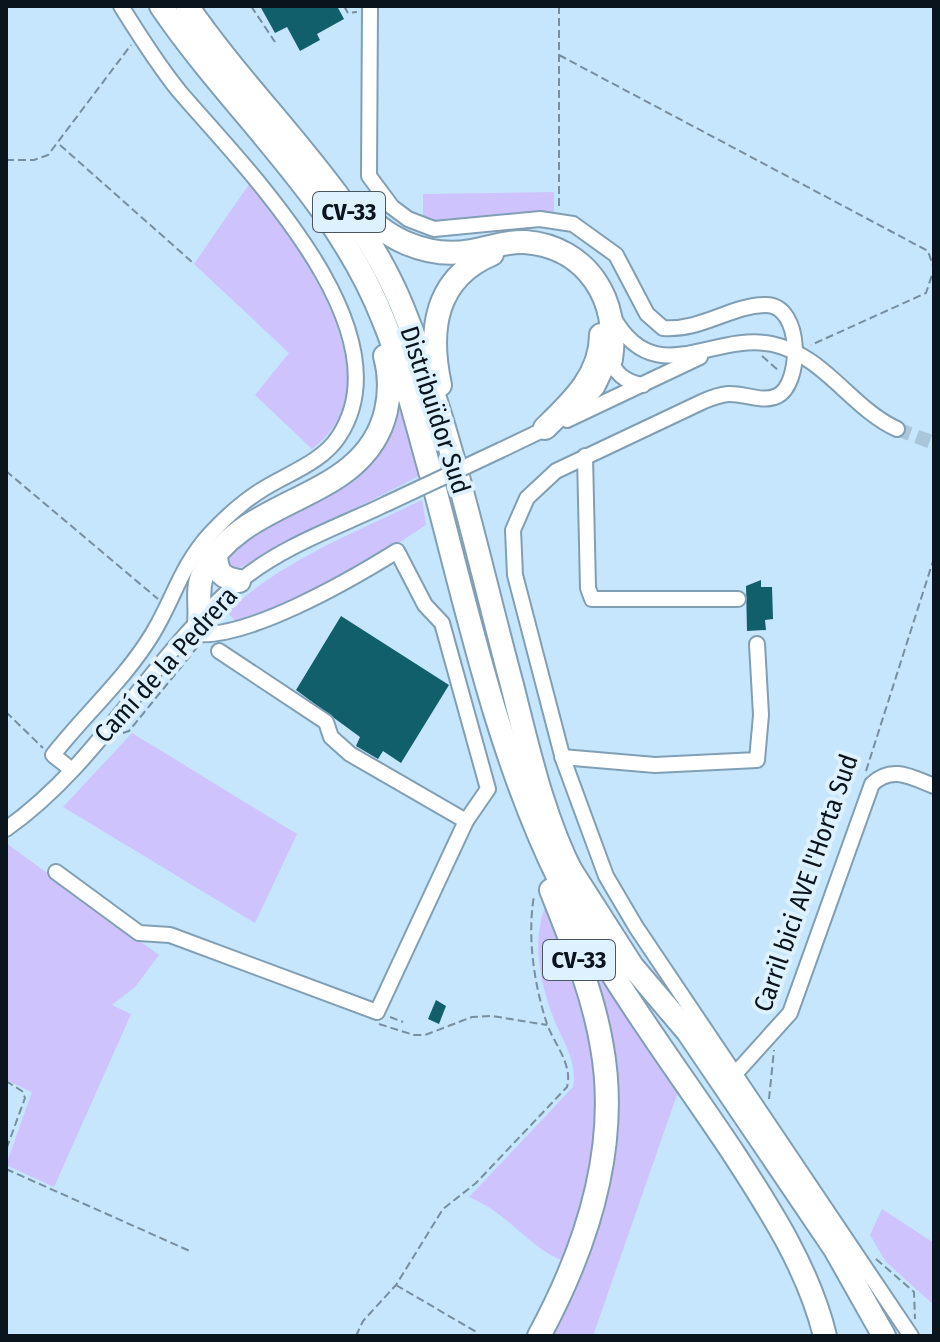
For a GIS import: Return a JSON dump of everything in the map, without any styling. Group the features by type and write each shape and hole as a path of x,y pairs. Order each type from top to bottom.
{"highway":[{"name":"Distribuïdor Sud","path":"161,6 182,37 307,188 349,248 383,318 412,405 461,586"},
{"name":"Distribuïdor Sud","path":"193,14 323,174 366,236 401,306 445,433 526,740 570,869"},
{"path":"193,14 266,90 366,216 385,231 425,250 450,253 524,242 560,250 589,272 600,285 613,317 611,359"},
{"path":"196,634 200,583 216,555 261,514 346,473 375,442 389,399 388,368 375,324 307,188"},
{"path":"445,433 447,414 433,347 436,317 447,289 477,261 505,251 532,251 571,269 595,303 601,323 601,345 594,370 557,421"},
{"path":"216,555 217,568 222,576 239,581"},
{"path":"461,586 517,778 562,885 597,949 764,1200 804,1274 825,1336"},
{"name":"CV-33","path":"461,586 509,783 583,971 603,1049 605,1121 594,1207 569,1280 539,1336"},
{"path":"570,869 632,966 688,1032 809,1211 884,1336"},
{"name":"CV-33","path":"570,869 604,936 774,1190 812,1265 837,1336"}],"street":[{"path":"72,770 53,755 139,653 191,557 234,509 318,457 337,440 349,421 358,383 348,333 303,242 281,207 236,151 179,90 121,6"},
{"path":"370,9 369,176 392,207 408,219 434,229 503,221 573,224 598,239 616,255 647,314 663,328 703,325 766,305 777,308 791,323 794,350 790,380 781,394 766,398 729,394 714,397 585,456 539,484 527,498 513,530 515,575 562,757 606,876 636,927 735,1074 913,1329"},
{"path":"571,269 590,283 601,301 608,324 615,372 626,380 643,385"},
{"path":"613,317 626,338 639,348 675,357 756,342 794,350 812,361 865,412 897,429"},
{"path":"557,421 643,385 718,347"},
{"path":"557,421 589,391 617,353 639,348"},
{"name":"Camí de la Pedrera","path":"6,829 40,805 196,634 239,581 265,562 557,421"},
{"path":"585,456 588,588 592,599 738,599"},
{"path":"56,872 139,933 170,935 377,1012 466,821 488,789 442,623 425,605 397,551 303,602 241,628 220,635 196,634"},
{"path":"562,757 655,765 757,760 761,715 757,644"},
{"path":"219,651 326,722 331,737 350,754 466,821"},
{"path":"735,1074 790,1013 872,784 881,776 896,773 934,786"}],"path":[{"path":"251,6 275,42"},
{"path":"344,6 348,13 370,9"},
{"path":"559,6 559,221"},
{"path":"6,160 34,160 48,155 139,34"},
{"path":"559,55 928,251 934,269 926,293 838,335 794,350"},
{"path":"59,144 192,262"},
{"path":"6,471 165,605"},
{"name":"Carril bici AVE l'Horta Sud","path":"862,782 934,558"},
{"path":"117,730 129,731 196,634"},
{"path":"6,712 53,755"},
{"path":"356,1336 363,1321 396,1285 443,1209 476,1183 567,1087 567,1068 548,1026 533,962 534,896"},
{"path":"377,1012 403,1022"},
{"name":"Carril bici AVE l'Horta Sud","path":"769,1105 774,1034"},
{"path":"6,1081 22,1091 25,1098 6,1150"},
{"path":"6,1169 192,1252"},
{"path":"870,1253 914,1292 913,1329"},
{"path":"396,1285 478,1333"}],"shaded area":[{"path":"252,180 314,276 332,314 344,352 347,388 337,421 312,449 255,395 289,353 194,264"},
{"path":"554,192 554,214 521,213 456,222 423,222 423,194"},
{"path":"396,389 421,475 231,572 225,558 262,523 350,476"},
{"path":"422,500 426,525 359,569 237,623 227,612 295,562"},
{"path":"132,733 297,834 255,923 63,807"},
{"path":"6,843 159,955 135,987 112,1005 131,1014 54,1187 6,1165 32,1092 6,1080"},
{"path":"545,907 569,949 596,1064 595,1154 567,1262 541,1249 497,1213 469,1197 573,1087 572,1062 542,980 538,951"},
{"path":"582,933 680,1086 593,1336 546,1336 609,1153"},
{"path":"882,1209 934,1243 934,1305 886,1262 870,1235"}],"building":[{"path":"260,6 337,6 344,19 317,34 320,40 300,51 287,27 275,33"},
{"path":"761,580 761,587 772,587 773,619 765,620 766,630 747,631 746,586"},
{"path":"341,616 449,685 401,763 383,751 378,759 356,746 360,737 296,690"},
{"path":"436,1000 446,1006 439,1024 428,1019"}],"tunnel":[{"path":"897,429 934,443"}]}
